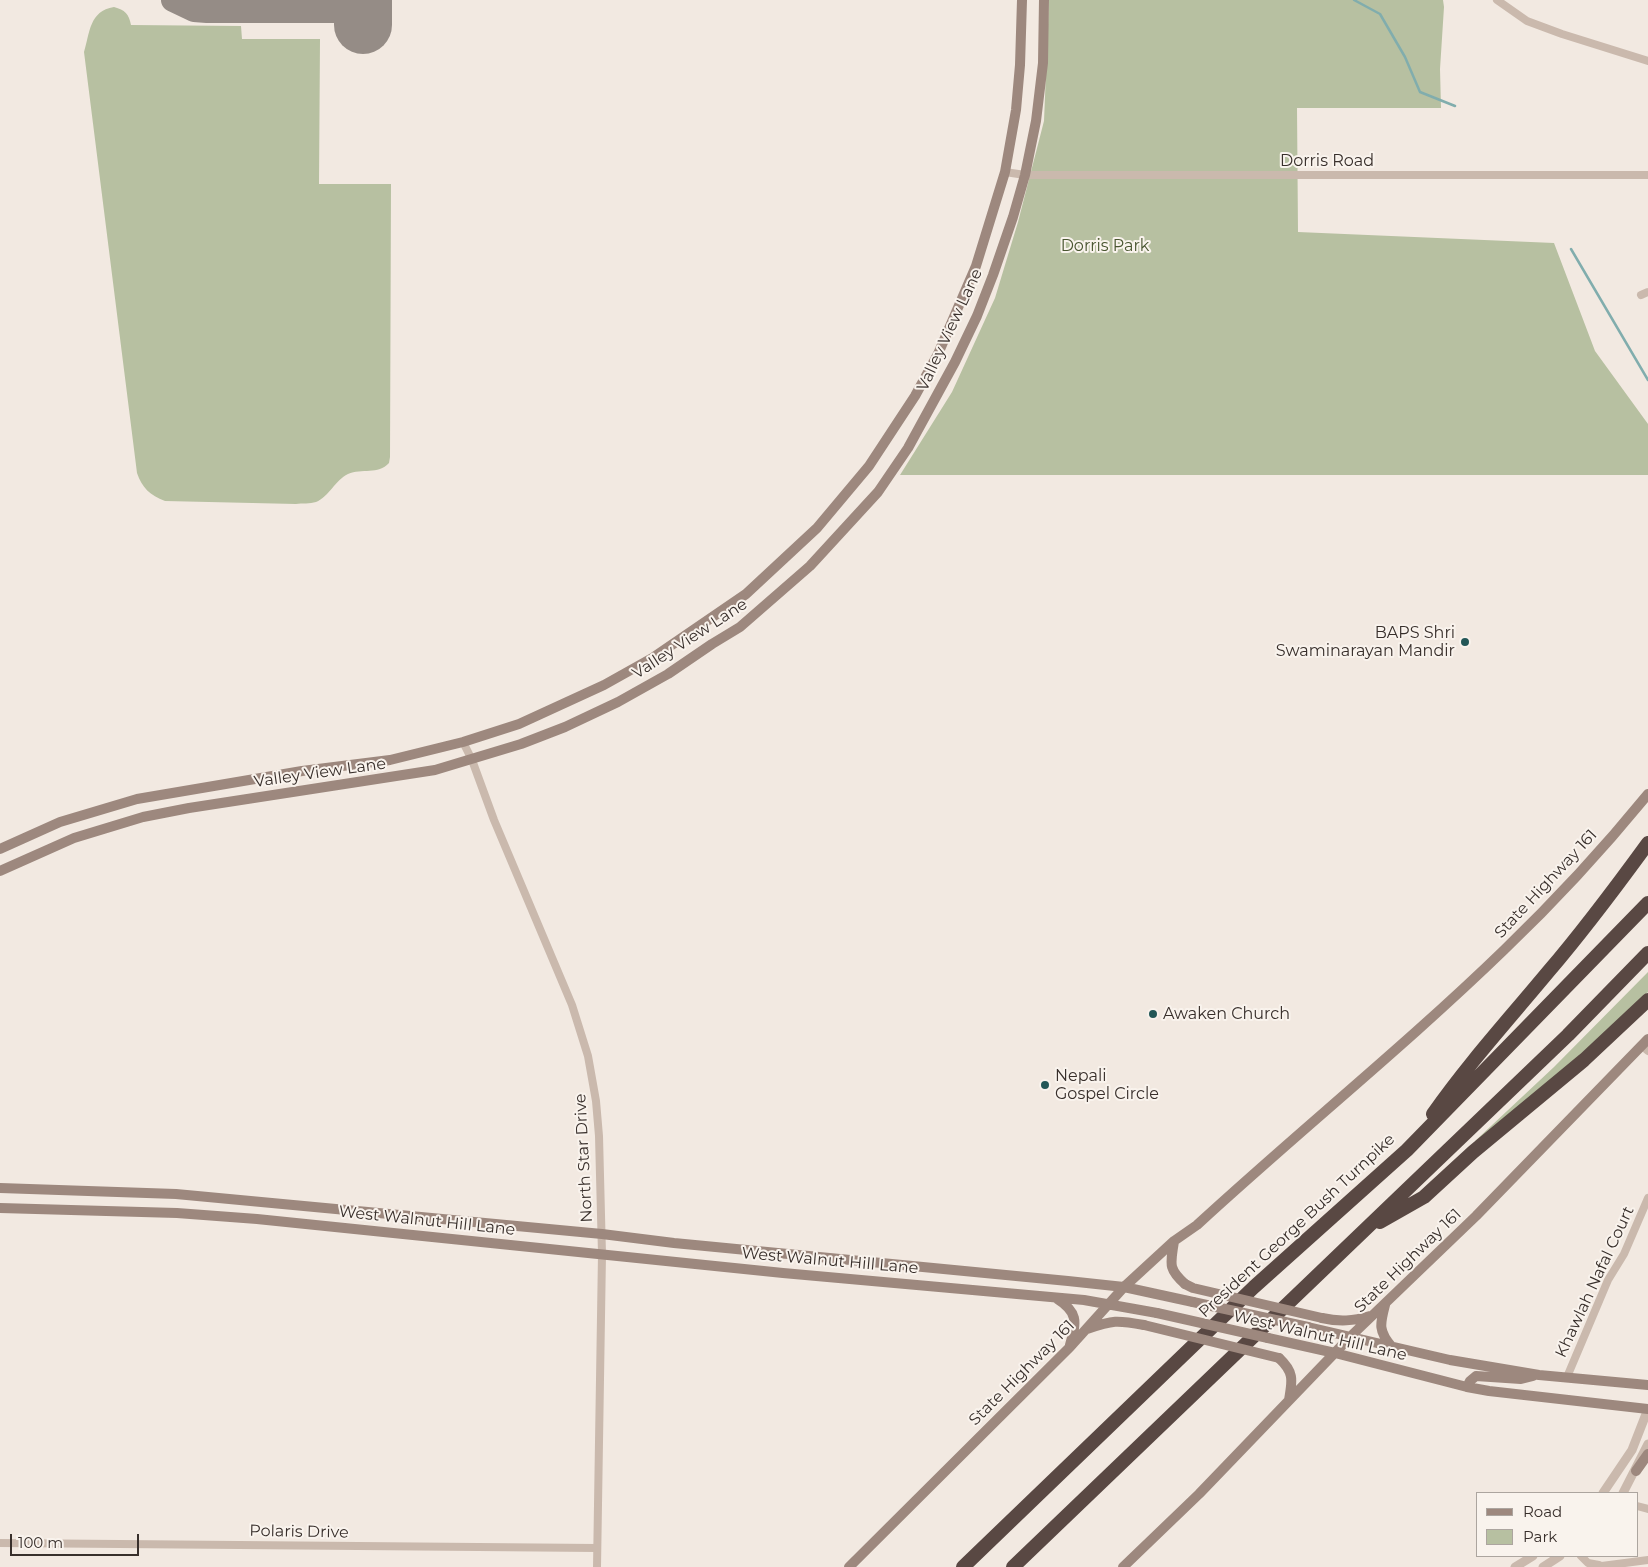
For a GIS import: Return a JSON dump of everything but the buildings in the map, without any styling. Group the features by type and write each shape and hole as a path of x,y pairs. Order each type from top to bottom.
{"highway":[{"path":"1407,1150 1461,1074 1610,896 1648,843"},
{"name":"President George Bush Turnpike","path":"963,1567 1254,1287 1407,1150 1648,903"},
{"path":"1013,1567 1568,1035 1648,953"},
{"path":"1364,1230 1424,1197 1474,1152 1584,1060 1648,1000"}],"main road":[{"name":"Valley View Lane","path":"0,849 60,822 137,798 302,771 390,760 463,742 519,724 604,685 654,657 746,594 817,528 869,466 914,396 938,354 976,266 1005,172 1020,65 1022,0"},
{"name":"Valley View Lane","path":"0,871 74,838 143,817 207,805 435,770 521,744 565,727 618,702 660,678 740,627 810,566 878,492 908,448 951,369 977,316 1010,226 1025,175 1036,121 1043,63 1044,0"},
{"name":"State Highway 161","path":"849,1567 1070,1347 1124,1287 1174,1241 1197,1224 1433,1016 1505,949 1583,868 1648,794"},
{"name":"State Highway 161","path":"1123,1567 1199,1494 1351,1336 1476,1216 1646,1045"},
{"name":"West Walnut Hill Lane","path":"0,1188 176,1194 602,1234 674,1243 1124,1287 1351,1336 1450,1360 1539,1375 1648,1385"},
{"path":"248,1218 250,1201"},
{"name":"West Walnut Hill Lane","path":"0,1208 177,1213 248,1218 774,1272 945,1286 1108,1304 1335,1353 1467,1387 1524,1396 1648,1409"},
{"path":"406,1234 408,1216"},
{"path":"1174,1241 1171,1262 1174,1274 1185,1284 1193,1288 1340,1322 1356,1320 1374,1314"},
{"path":"945,1286 947,1269"},
{"path":"1056,1298 1068,1306 1075,1317 1075,1328 1070,1347"},
{"path":"1386,1303 1380,1323 1383,1337 1392,1347"},
{"path":"1085,1330 1106,1322 1120,1320 1280,1358 1288,1366 1292,1376 1289,1400"},
{"path":"1467,1387 1476,1376 1521,1379 1539,1375"},
{"path":"1636,1471 1648,1454"}],"street":[{"path":"1496,0 1527,21 1648,61"},
{"name":"Dorris Road","path":"1005,172 1025,175 1648,175"},
{"name":"North Star Drive","path":"463,742 572,1005 588,1056 596,1101 602,1234 597,1567"},
{"name":"Khawlah Nafal Court","path":"1567,1377 1608,1280 1624,1254 1648,1198"},
{"path":"1604,1492 1632,1450 1648,1409"},
{"path":"1625,1492 1648,1444"},
{"name":"Polaris Drive","path":"0,1543 597,1548"},
{"path":"1515,1567 1530,1557"},
{"path":"1543,1567 1558,1557"},
{"path":"1583,1557 1588,1563 1596,1566 1648,1560"}],"green space":[{"name":"Dorris Park","path":"1049,0 1443,0 1440,69 1441,108 1297,108 1298,232 1554,243 1595,351 1648,424 1648,475 900,475 952,392 995,298 1018,222 1044,121"},
{"path":"114,7 126,13 131,25 241,26 242,39 320,39 319,184 391,184 389,463 380,469 348,474 339,480 321,500 296,504 165,501 147,490 141,483 137,473 84,52 95,18 106,9"},
{"path":"1648,972 1648,992 1583,1053 1477,1143 1475,1141 1554,1067"}],"waterway":[{"path":"1354,0 1380,14 1405,57 1420,92 1455,106"},
{"path":"1571,249 1648,380"}],"taxiway":[{"path":"173,0 194,10 207,11 363,11"}],"runway":[{"path":"363,0 363,25"}],"place":[{"name":"BAPS Shri Swaminarayan Mandir","path":"1465,642"},
{"name":"Awaken Church","path":"1153,1014"},
{"name":"Nepali Gospel Circle","path":"1045,1085"}]}
